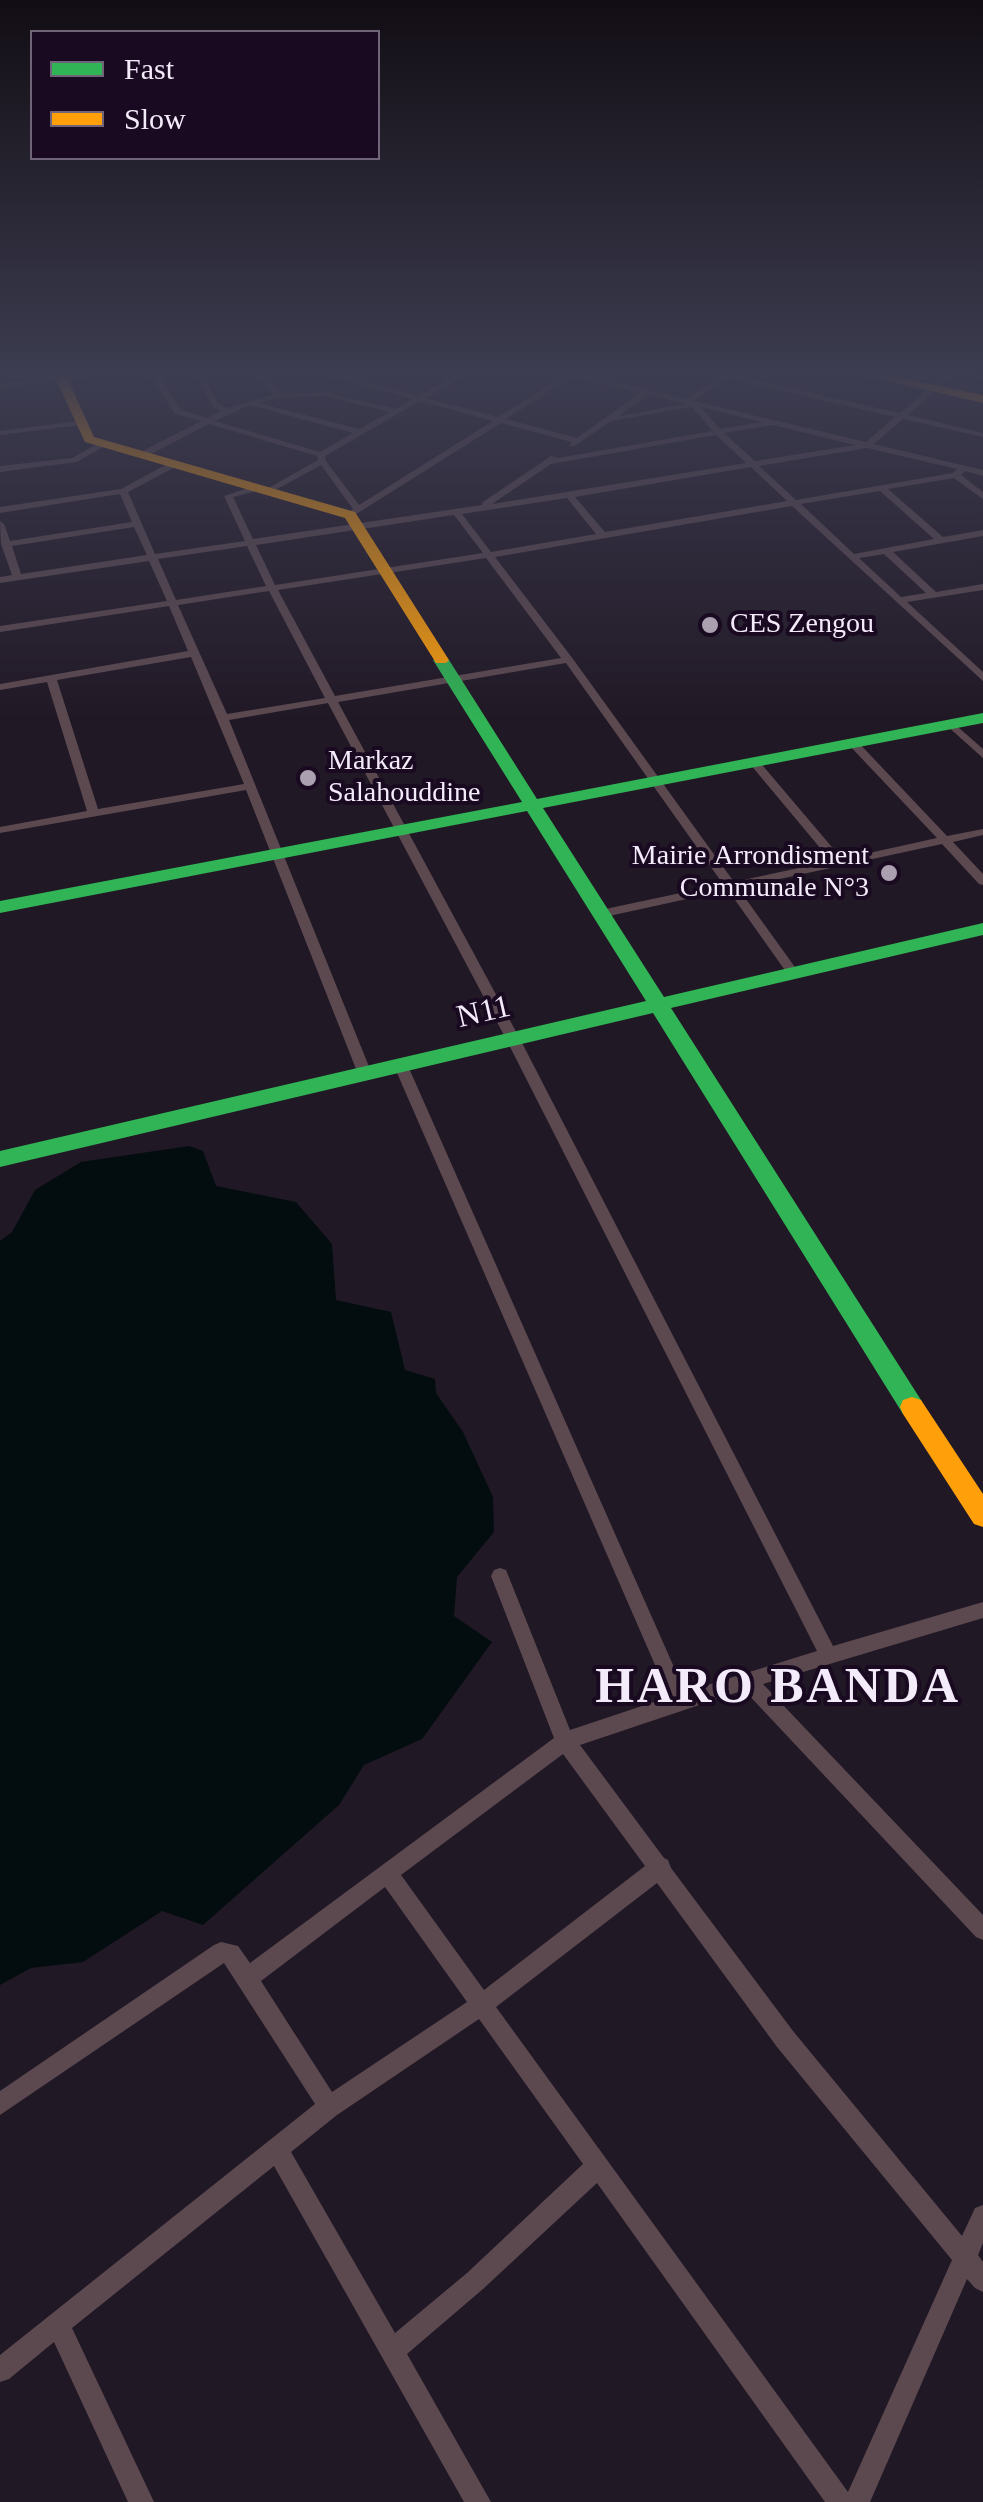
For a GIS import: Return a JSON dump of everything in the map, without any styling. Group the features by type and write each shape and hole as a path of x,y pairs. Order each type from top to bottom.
{"street":[{"path":"0,510 127,490"},
{"path":"258,490 228,496 330,699 513,1039 829,1656"},
{"path":"265,490 354,516"},
{"path":"339,490 382,570 983,1516"},
{"path":"354,516 393,490"},
{"path":"480,507 507,490"},
{"path":"542,490 548,497"},
{"path":"0,580 250,540 354,516 456,512 599,490"},
{"path":"783,490 983,678"},
{"path":"0,629 489,555 871,490"},
{"path":"884,490 942,540"},
{"path":"123,492 223,718 364,1074"},
{"path":"569,495 602,536"},
{"path":"456,512 793,973"},
{"path":"0,524 18,578"},
{"path":"6,544 137,524"},
{"path":"850,556 983,533"},
{"path":"885,550 934,595"},
{"path":"901,600 983,587"},
{"path":"0,686 194,653"},
{"path":"223,718 567,660"},
{"path":"51,678 93,813"},
{"path":"0,908 983,718"},
{"path":"950,723 983,755"},
{"path":"852,742 983,881"},
{"path":"754,762 840,863"},
{"path":"0,830 249,786"},
{"path":"600,914 983,832"},
{"name":"N11","path":"0,1160 983,929"},
{"path":"401,1066 680,1702"},
{"path":"500,1576 565,1741 784,2039 983,2280"},
{"path":"247,1978 565,1741 747,1680 983,1610"},
{"path":"747,1680 983,1930"},
{"path":"0,2370 329,2106 480,2006 661,1867"},
{"path":"388,1874 840,2502"},
{"path":"0,2104 214,1954 231,1952 329,2106"},
{"path":"276,2148 478,2502"},
{"path":"392,2352 596,2168"},
{"path":"857,2502 983,2216"},
{"path":"57,2323 142,2502"}],"shaded area":[{"path":"189,1146 203,1151 216,1186 296,1202 332,1244 336,1300 391,1312 405,1370 435,1379 436,1393 463,1432 493,1497 494,1532 457,1577 454,1616 492,1642 422,1739 364,1765 339,1805 203,1925 162,1911 83,1962 31,1968 0,1985 0,1241 12,1232 35,1190 81,1162"}],"traffic: fast":[{"path":"441,660 912,1407"},
{"path":"0,907 983,718"},
{"path":"0,1159 983,929"}],"traffic: slow":[{"path":"263,490 350,515 441,660"},
{"path":"912,1407 983,1516"}],"place":[{"name":"CES Zengou","path":"710,625"},
{"name":"Markaz Salahouddine","path":"308,778"},
{"name":"Mairie Arrondisment Communale N°3","path":"889,873"}],"district":[{"name":"HARO BANDA","path":"778,1689"}]}
